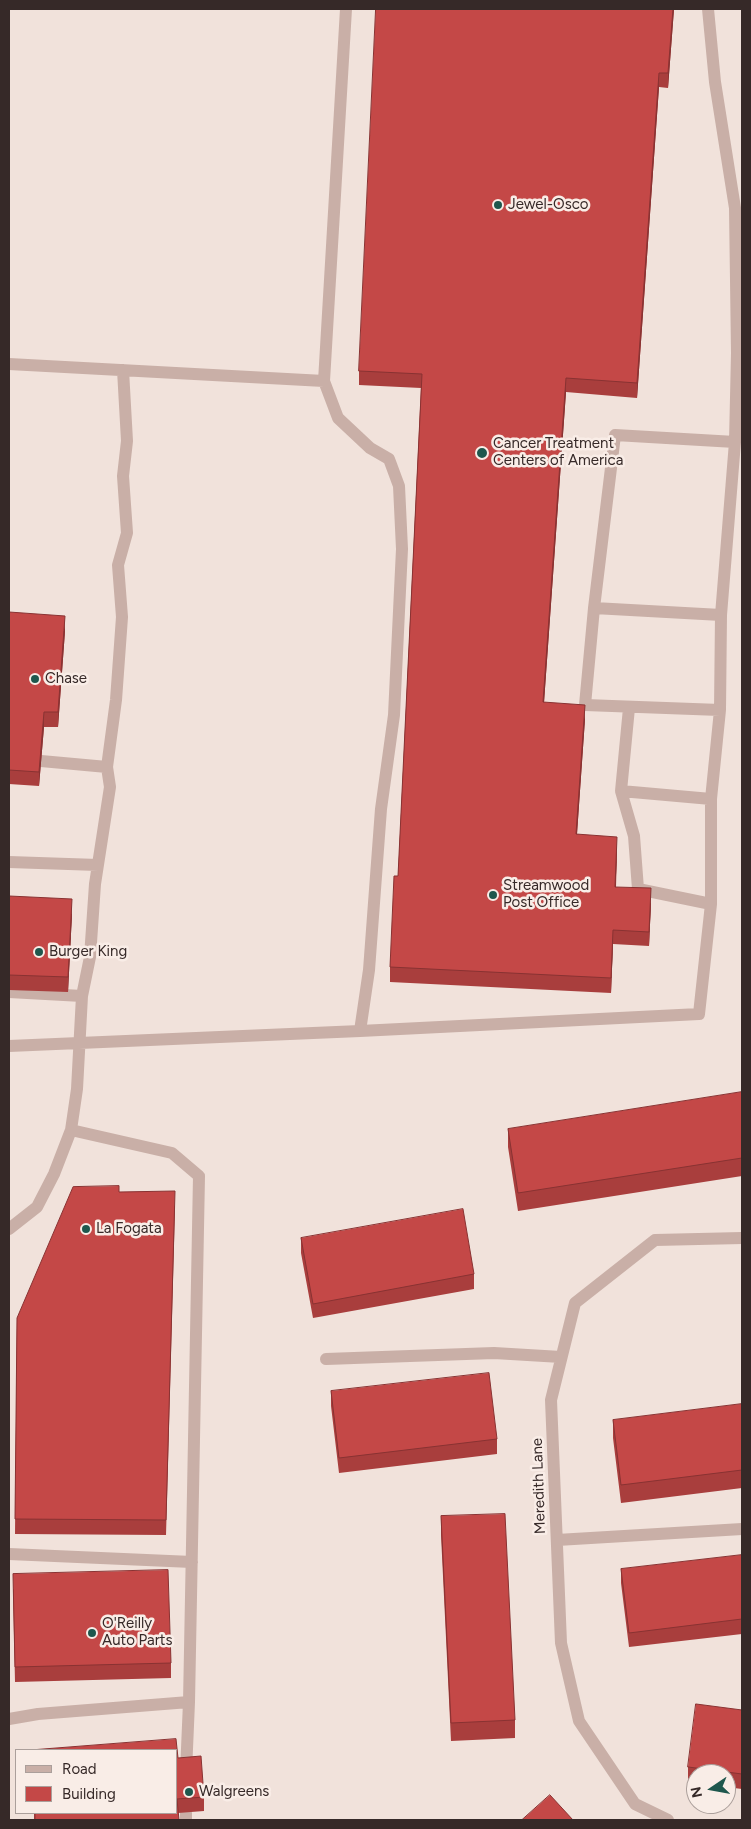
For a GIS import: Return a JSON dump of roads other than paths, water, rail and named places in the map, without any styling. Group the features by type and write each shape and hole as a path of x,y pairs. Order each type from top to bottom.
{"street":[{"path":"346,9 324,381 338,418 370,448 389,459 399,486 402,549 394,715 377,855 369,970 360,1031"},
{"path":"9,1046 699,1014 711,904 711,799 720,710 721,616 734,442 737,353 735,208 715,82 708,9"},
{"path":"9,364 324,381"},
{"path":"9,1229 37,1207 54,1174 71,1130 77,1089 82,996 90,957 98,864 110,787 106,767 116,700 122,617 118,565 127,533 123,476 127,441 123,370"},
{"path":"720,710 585,705 594,608 615,435 734,442"},
{"path":"594,608 721,616"},
{"path":"629,708 621,791 634,836 638,889 711,904"},
{"path":"41,761 106,767"},
{"path":"621,791 711,799"},
{"path":"9,862 98,864"},
{"path":"9,992 82,996"},
{"path":"71,1130 172,1153 199,1176 186,1772"},
{"name":"Meredith Lane","path":"668,1820 634,1804 579,1721 561,1643 551,1400 574,1303 655,1240 742,1238"},
{"path":"326,1359 494,1353 561,1357"},
{"path":"557,1540 742,1529"},
{"path":"9,1554 192,1562"},
{"path":"9,1719 38,1714 189,1702"}],"place":[{"name":"Jewel-Osco","path":"498,205"},
{"name":"Cancer Treatment Centers of America","path":"482,453"},
{"name":"Chase","path":"35,679"},
{"name":"Streamwood Post Office","path":"493,895"},
{"name":"Burger King","path":"39,952"},
{"name":"La Fogata","path":"86,1229"},
{"name":"O'Reilly Auto Parts","path":"92,1633"},
{"name":"Walgreens","path":"189,1792"}]}
